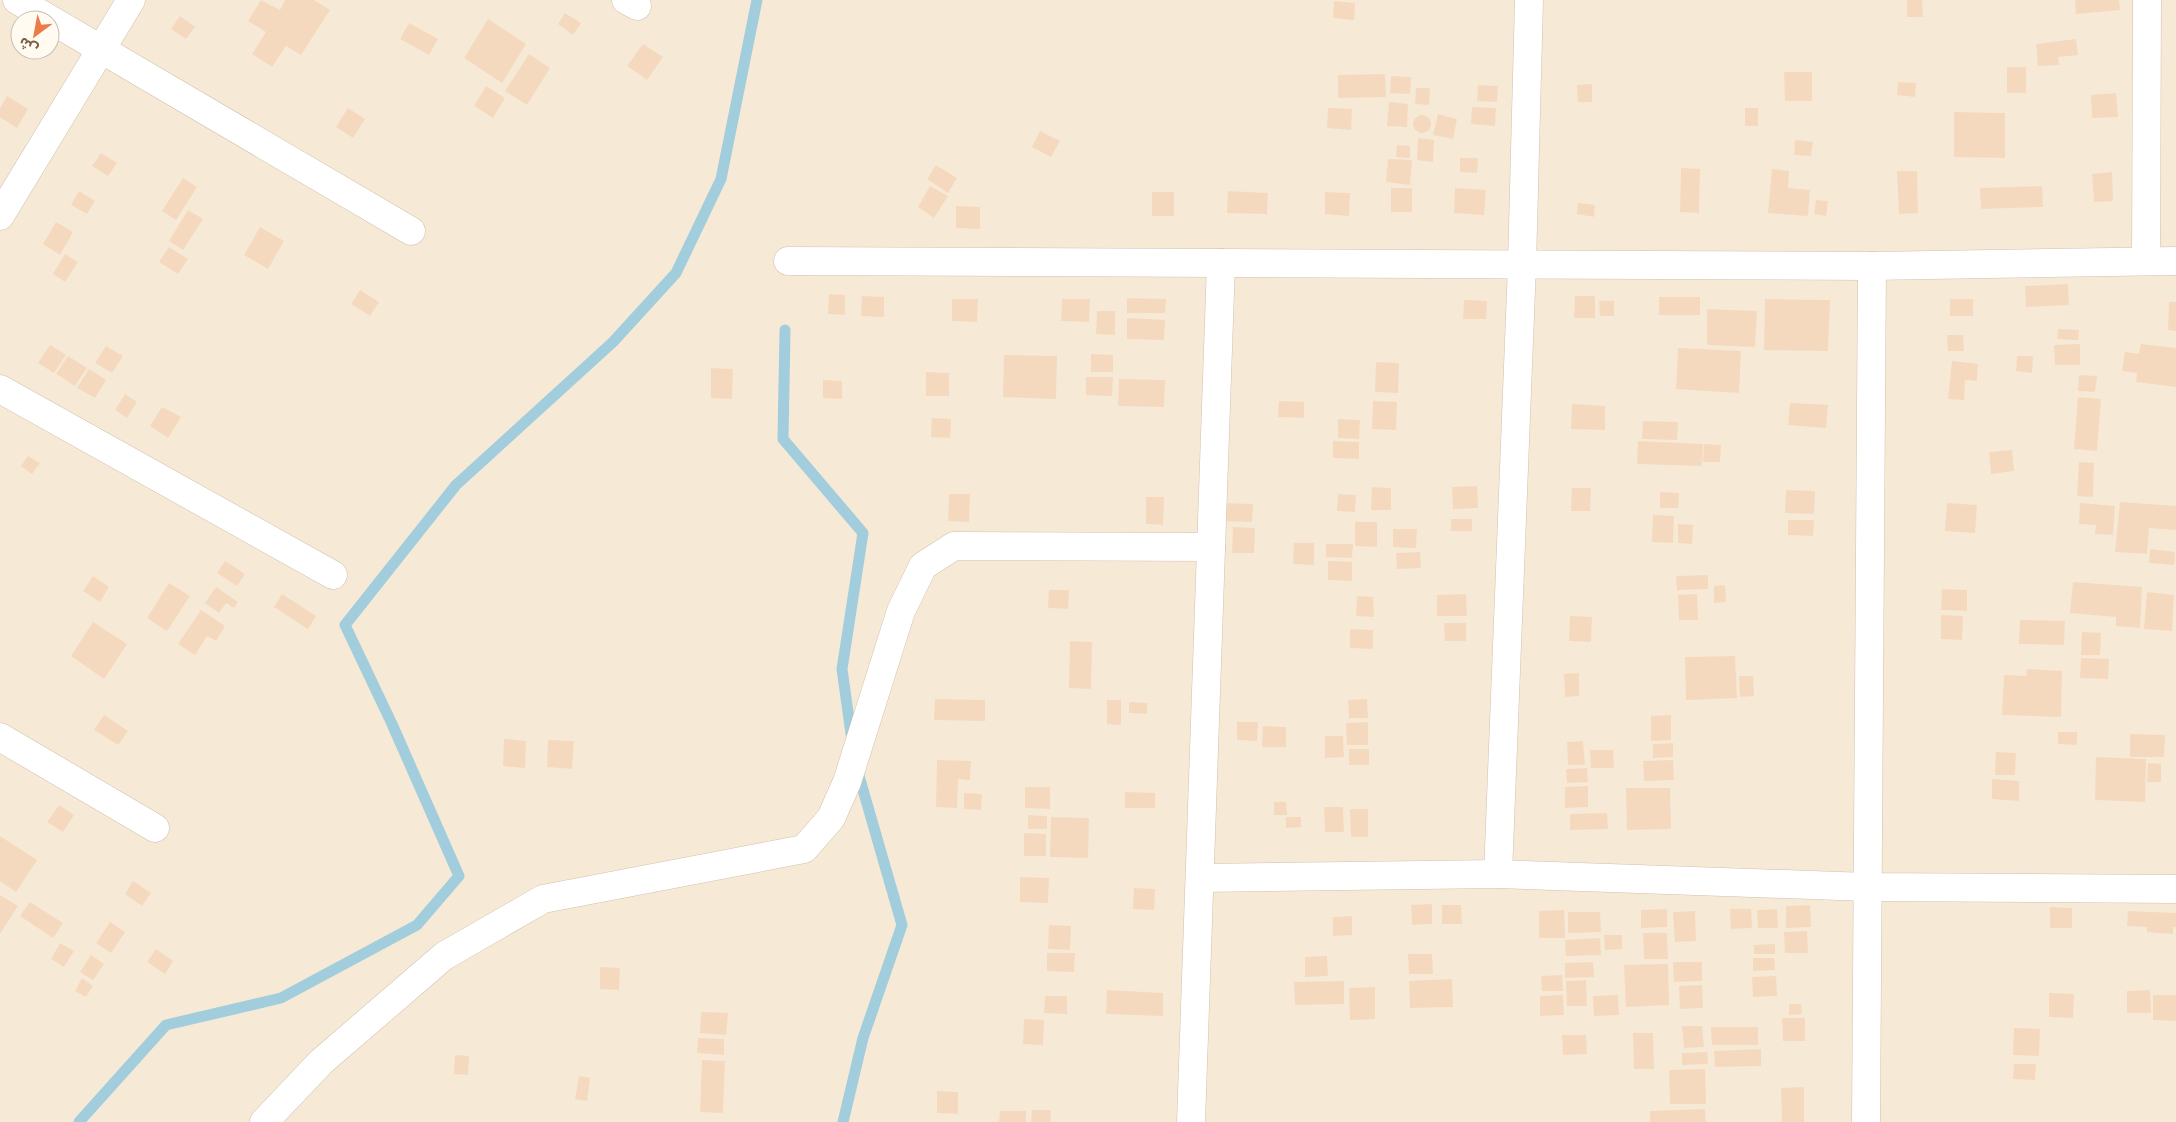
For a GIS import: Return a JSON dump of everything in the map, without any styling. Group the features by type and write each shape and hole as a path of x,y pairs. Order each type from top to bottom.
{"street":[{"path":"18,0 411,231"},
{"path":"0,216 131,0"},
{"path":"1498,874 1522,264 1529,0"},
{"path":"2146,261 2147,0"},
{"path":"788,261 1872,266 2176,261"},
{"path":"1191,1122 1221,263"},
{"path":"1866,1122 1872,266"},
{"path":"0,389 333,575"},
{"path":"264,1122 321,1062 444,956 543,899 804,849 831,818 847,782 902,611 923,566 954,546 1211,547"},
{"path":"0,737 155,828"},
{"path":"1200,878 1498,874 1867,887 2176,889"}],"shaded area":[{"path":"0,0 2176,0 2176,1122 0,1122"}],"building":[{"path":"261,0 280,10 285,0 314,0 330,10 301,55 286,46 272,67 252,54 266,32 248,21"},
{"path":"1907,0 1922,0 1923,17 1907,17"},
{"path":"2075,0 2119,0 2120,10 2076,14"},
{"path":"1334,1 1355,3 1354,20 1333,18"},
{"path":"565,13 581,23 573,35 558,24"},
{"path":"180,16 195,27 186,39 171,29"},
{"path":"488,19 526,44 502,83 464,58"},
{"path":"409,23 438,39 429,55 400,39"},
{"path":"2076,39 2078,55 2058,57 2059,65 2038,66 2036,44"},
{"path":"643,44 663,57 647,80 627,66"},
{"path":"529,54 550,68 527,105 505,91"},
{"path":"2007,67 2026,67 2026,93 2007,93"},
{"path":"1784,72 1812,72 1812,101 1785,101"},
{"path":"1385,74 1386,97 1338,98 1338,75"},
{"path":"1391,76 1411,77 1410,94 1390,93"},
{"path":"1898,82 1916,83 1915,97 1897,95"},
{"path":"1592,84 1592,102 1578,102 1577,85"},
{"path":"1478,85 1498,86 1497,102 1477,101"},
{"path":"486,86 505,98 493,118 474,106"},
{"path":"1416,88 1430,88 1429,105 1415,104"},
{"path":"2116,93 2118,117 2092,118 2091,95"},
{"path":"7,96 28,109 17,128 0,117 0,108"},
{"path":"1389,102 1408,104 1407,127 1387,126"},
{"path":"1472,107 1496,108 1495,126 1471,124"},
{"path":"348,108 365,119 353,138 336,127"},
{"path":"1328,108 1352,109 1351,130 1327,128"},
{"path":"1745,108 1758,108 1758,126 1745,126"},
{"path":"1954,112 2005,113 2005,158 1954,157"},
{"path":"1438,114 1457,119 1453,139 1433,135"},
{"path":"1422,115 1428,118 1431,124 1428,130 1422,133 1416,130 1413,124 1416,118"},
{"path":"1040,131 1060,141 1051,157 1032,147"},
{"path":"1418,138 1434,140 1433,162 1417,160"},
{"path":"1795,140 1813,142 1811,156 1794,155"},
{"path":"1397,145 1410,146 1410,158 1396,157"},
{"path":"101,153 117,163 108,176 92,166"},
{"path":"1460,158 1478,158 1477,173 1460,172"},
{"path":"1388,159 1412,160 1410,185 1386,182"},
{"path":"936,165 957,178 948,193 927,179"},
{"path":"1681,168 1700,169 1699,213 1680,212"},
{"path":"1772,169 1789,171 1788,188 1810,190 1808,216 1768,213"},
{"path":"1897,171 1917,171 1918,213 1899,214"},
{"path":"2112,172 2113,201 2094,202 2092,174"},
{"path":"183,178 197,187 176,220 162,211"},
{"path":"930,186 948,196 934,218 918,207"},
{"path":"2042,186 2043,207 1981,209 1980,188"},
{"path":"1391,188 1412,188 1412,212 1391,212"},
{"path":"1455,188 1486,190 1484,215 1454,213"},
{"path":"79,191 95,201 87,214 71,205"},
{"path":"1228,191 1268,193 1267,214 1227,213"},
{"path":"1152,192 1174,192 1174,216 1152,216"},
{"path":"1325,192 1350,193 1349,216 1325,214"},
{"path":"1816,200 1828,201 1826,216 1814,214"},
{"path":"1578,203 1595,205 1594,217 1577,214"},
{"path":"956,206 980,207 980,229 956,228"},
{"path":"188,210 203,219 183,250 169,241"},
{"path":"56,222 73,232 60,255 43,244"},
{"path":"260,227 284,241 268,269 244,255"},
{"path":"169,247 188,259 178,274 159,262"},
{"path":"65,254 78,262 65,282 53,274"},
{"path":"2068,284 2069,305 2026,307 2025,286"},
{"path":"360,290 379,302 370,316 351,304"},
{"path":"829,294 845,295 845,315 828,314"},
{"path":"862,296 884,297 884,317 861,316"},
{"path":"1575,296 1595,296 1595,318 1574,318"},
{"path":"1659,297 1700,297 1700,315 1659,315"},
{"path":"1127,298 1166,299 1165,313 1127,313"},
{"path":"952,299 978,299 977,322 952,321"},
{"path":"1062,299 1090,299 1089,322 1061,321"},
{"path":"1765,299 1830,300 1828,351 1764,350"},
{"path":"1950,299 1973,299 1973,316 1950,316"},
{"path":"1464,300 1487,301 1486,319 1463,319"},
{"path":"1599,301 1614,301 1614,316 1600,316"},
{"path":"2169,302 2176,302 2176,331 2168,330"},
{"path":"1707,309 1757,311 1755,347 1707,345"},
{"path":"1097,311 1115,311 1115,335 1096,334"},
{"path":"1127,318 1165,320 1164,340 1127,339"},
{"path":"2058,329 2079,330 2078,340 2057,339"},
{"path":"1947,335 1963,335 1964,351 1948,351"},
{"path":"2080,344 2080,365 2055,365 2054,345"},
{"path":"2141,344 2176,348 2176,387 2136,382 2137,373 2122,371 2125,352 2139,354"},
{"path":"50,345 66,355 54,373 38,363"},
{"path":"106,346 123,356 112,373 95,363"},
{"path":"1678,348 1741,351 1739,393 1676,389"},
{"path":"1091,354 1113,355 1113,372 1091,372"},
{"path":"1004,355 1057,356 1056,399 1003,397"},
{"path":"68,356 87,368 75,386 56,374"},
{"path":"2017,356 2033,356 2032,373 2016,371"},
{"path":"1952,361 1978,364 1977,381 1965,380 1964,400 1948,399"},
{"path":"1376,362 1399,363 1398,393 1375,392"},
{"path":"711,368 733,369 732,399 711,398"},
{"path":"89,369 106,380 95,398 77,388"},
{"path":"926,372 949,373 949,396 926,396"},
{"path":"2079,375 2097,376 2095,392 2078,391"},
{"path":"1086,377 1113,377 1112,396 1086,395"},
{"path":"1119,379 1165,380 1164,407 1118,406"},
{"path":"823,380 842,381 842,399 823,398"},
{"path":"125,394 137,402 127,418 115,410"},
{"path":"2078,397 2101,399 2097,451 2074,449"},
{"path":"1279,401 1304,402 1304,418 1278,417"},
{"path":"1373,401 1397,402 1396,430 1372,429"},
{"path":"1790,403 1828,405 1826,428 1788,425"},
{"path":"1572,404 1605,406 1605,430 1571,429"},
{"path":"162,407 181,417 168,438 150,426"},
{"path":"932,418 951,419 950,438 931,437"},
{"path":"1338,419 1360,420 1359,439 1338,438"},
{"path":"1643,421 1678,422 1677,440 1642,439"},
{"path":"1333,441 1359,442 1359,459 1333,458"},
{"path":"1638,441 1703,444 1702,466 1637,464"},
{"path":"1704,444 1721,445 1720,462 1703,462"},
{"path":"2012,450 2014,471 1991,474 1989,452"},
{"path":"28,456 40,463 32,474 21,466"},
{"path":"2079,462 2094,463 2093,497 2077,496"},
{"path":"1477,486 1478,508 1453,509 1452,487"},
{"path":"1372,487 1391,488 1391,510 1371,510"},
{"path":"1572,488 1591,488 1590,511 1571,511"},
{"path":"1786,490 1815,491 1814,514 1785,513"},
{"path":"1660,492 1679,493 1678,508 1660,508"},
{"path":"949,494 970,494 969,522 948,521"},
{"path":"1338,494 1356,495 1355,512 1337,511"},
{"path":"1146,497 1164,497 1163,525 1146,524"},
{"path":"2120,502 2176,506 2176,530 2149,528 2147,554 2115,552"},
{"path":"1222,503 1253,504 1252,522 1221,521"},
{"path":"1947,503 1977,505 1975,533 1945,531"},
{"path":"2080,503 2115,506 2113,535 2095,534 2096,525 2079,524"},
{"path":"1653,515 1674,516 1673,543 1652,542"},
{"path":"1451,519 1472,519 1472,531 1451,531"},
{"path":"1788,520 1814,520 1813,536 1788,535"},
{"path":"1355,522 1377,522 1377,547 1355,546"},
{"path":"1678,524 1693,525 1692,544 1678,543"},
{"path":"1233,527 1255,528 1254,553 1232,553"},
{"path":"1393,529 1417,529 1416,548 1393,547"},
{"path":"1294,543 1314,543 1314,565 1293,564"},
{"path":"1326,544 1353,544 1352,558 1326,557"},
{"path":"2150,549 2175,552 2174,565 2149,563"},
{"path":"1420,552 1421,568 1397,569 1396,553"},
{"path":"225,561 245,574 237,586 217,573"},
{"path":"1328,561 1352,562 1352,581 1328,580"},
{"path":"1708,575 1708,589 1677,590 1676,576"},
{"path":"93,576 109,587 100,602 83,591"},
{"path":"2073,582 2142,587 2140,628 2116,626 2116,617 2070,613"},
{"path":"169,583 190,596 167,631 147,618"},
{"path":"1725,585 1726,602 1714,603 1714,586"},
{"path":"216,587 238,602 234,608 226,603 219,613 205,603"},
{"path":"1942,589 1967,590 1967,611 1941,610"},
{"path":"1049,590 1069,590 1068,609 1048,608"},
{"path":"2147,592 2174,595 2172,631 2144,629"},
{"path":"282,594 316,616 308,629 274,607"},
{"path":"1466,594 1467,616 1437,616 1437,595"},
{"path":"1697,594 1698,620 1679,620 1678,595"},
{"path":"1357,596 1373,597 1374,617 1356,616"},
{"path":"201,610 225,626 216,641 207,636 195,655 178,644"},
{"path":"1941,615 1963,616 1962,640 1941,639"},
{"path":"1570,616 1592,617 1591,642 1569,641"},
{"path":"2020,620 2065,621 2064,645 2019,644"},
{"path":"93,622 127,644 104,679 71,656"},
{"path":"1444,623 1466,623 1466,641 1445,641"},
{"path":"1350,629 1373,630 1373,649 1350,648"},
{"path":"2082,632 2101,633 2100,655 2081,655"},
{"path":"1070,641 1092,642 1091,689 1069,688"},
{"path":"1735,656 1737,698 1686,700 1685,657"},
{"path":"2081,658 2109,659 2108,679 2080,678"},
{"path":"2027,669 2062,671 2061,717 2002,715 2004,675 2026,676"},
{"path":"1579,673 1579,696 1565,697 1564,674"},
{"path":"1739,676 1753,676 1754,696 1740,697"},
{"path":"935,699 985,700 985,721 934,720"},
{"path":"1367,699 1368,718 1349,718 1348,700"},
{"path":"1107,700 1121,700 1121,725 1107,724"},
{"path":"1129,702 1147,703 1147,714 1129,713"},
{"path":"104,715 128,731 118,745 94,730"},
{"path":"1671,715 1671,740 1651,741 1651,716"},
{"path":"1237,722 1258,722 1257,741 1237,740"},
{"path":"1368,722 1368,745 1347,745 1346,723"},
{"path":"1263,726 1286,727 1286,747 1262,747"},
{"path":"2058,732 2077,732 2077,745 2058,744"},
{"path":"2130,734 2165,735 2164,757 2130,757"},
{"path":"1325,736 1343,736 1344,757 1325,758"},
{"path":"504,739 526,741 525,768 503,766"},
{"path":"548,740 574,741 572,769 547,767"},
{"path":"1583,741 1585,765 1568,765 1567,742"},
{"path":"1673,743 1673,757 1653,758 1653,744"},
{"path":"1349,749 1369,749 1369,765 1349,765"},
{"path":"1590,750 1613,750 1614,768 1591,768"},
{"path":"1996,752 2016,753 2015,775 1995,775"},
{"path":"2096,757 2146,759 2145,802 2095,800"},
{"path":"937,760 971,761 970,780 958,779 957,808 936,807"},
{"path":"1673,760 1674,780 1644,781 1643,761"},
{"path":"2148,763 2161,764 2161,782 2147,782"},
{"path":"1587,768 1588,782 1567,783 1566,769"},
{"path":"1992,779 2019,781 2019,801 1992,799"},
{"path":"1588,786 1588,807 1565,808 1565,787"},
{"path":"1025,787 1050,787 1050,809 1025,808"},
{"path":"1626,788 1670,788 1671,829 1627,830"},
{"path":"1125,792 1155,793 1155,808 1125,808"},
{"path":"964,793 982,794 981,810 964,809"},
{"path":"1274,802 1286,802 1287,815 1274,815"},
{"path":"59,805 74,815 63,832 47,822"},
{"path":"1324,807 1343,807 1344,832 1325,832"},
{"path":"1350,809 1368,809 1368,837 1351,837"},
{"path":"1607,813 1608,829 1570,830 1570,814"},
{"path":"1028,815 1047,816 1047,829 1028,829"},
{"path":"1051,817 1089,818 1088,858 1050,857"},
{"path":"1286,817 1301,817 1301,827 1286,828"},
{"path":"1024,833 1046,834 1046,856 1024,856"},
{"path":"0,836 37,860 16,892 0,881"},
{"path":"1020,877 1049,878 1048,903 1020,902"},
{"path":"133,881 151,893 142,906 125,894"},
{"path":"1134,888 1155,889 1154,910 1133,909"},
{"path":"0,895 18,906 0,934"},
{"path":"30,902 63,923 53,938 20,916"},
{"path":"1432,904 1432,924 1412,925 1411,905"},
{"path":"1442,905 1461,905 1462,924 1442,924"},
{"path":"1810,905 1811,927 1786,928 1786,906"},
{"path":"2050,907 2072,908 2072,928 2050,928"},
{"path":"1667,909 1667,927 1641,928 1641,910"},
{"path":"1730,909 1751,909 1752,928 1731,929"},
{"path":"1777,909 1778,928 1758,928 1757,910"},
{"path":"1564,910 1565,938 1539,938 1539,911"},
{"path":"1695,911 1696,941 1675,942 1673,912"},
{"path":"2128,911 2176,913 2176,927 2173,927 2173,934 2147,932 2147,927 2127,926"},
{"path":"1568,912 1600,912 1601,932 1568,933"},
{"path":"1352,916 1352,935 1333,936 1333,917"},
{"path":"110,922 125,932 111,953 96,943"},
{"path":"1049,925 1071,926 1070,950 1048,949"},
{"path":"1807,931 1808,953 1785,953 1784,932"},
{"path":"1643,933 1667,933 1668,959 1644,959"},
{"path":"1604,935 1622,935 1622,949 1605,950"},
{"path":"1600,938 1601,955 1566,956 1565,940"},
{"path":"60,943 74,951 64,967 51,959"},
{"path":"1775,944 1775,954 1754,954 1754,945"},
{"path":"156,949 173,961 165,974 147,962"},
{"path":"1047,953 1075,953 1074,972 1047,971"},
{"path":"1408,954 1432,954 1433,974 1409,974"},
{"path":"91,955 104,964 93,980 80,972"},
{"path":"1327,956 1328,976 1305,977 1305,957"},
{"path":"1753,958 1774,958 1775,970 1753,971"},
{"path":"1593,962 1594,977 1565,978 1565,963"},
{"path":"1673,962 1702,962 1702,981 1674,982"},
{"path":"1668,964 1669,1005 1626,1007 1624,965"},
{"path":"600,967 620,968 619,990 600,989"},
{"path":"1562,975 1563,991 1542,991 1541,976"},
{"path":"1776,976 1777,996 1753,997 1752,977"},
{"path":"82,978 93,986 86,997 75,991"},
{"path":"1452,979 1453,1007 1410,1008 1409,981"},
{"path":"1586,980 1587,1006 1567,1006 1566,981"},
{"path":"1344,981 1344,1004 1295,1005 1294,982"},
{"path":"1702,985 1703,1008 1680,1009 1679,986"},
{"path":"1375,987 1375,1019 1350,1020 1349,988"},
{"path":"1107,990 1163,993 1163,1016 1106,1014"},
{"path":"2150,990 2151,1013 2127,1013 2127,991"},
{"path":"2049,993 2074,994 2073,1018 2049,1017"},
{"path":"1563,995 1564,1015 1540,1016 1540,996"},
{"path":"1618,995 1619,1015 1594,1016 1593,996"},
{"path":"2153,995 2176,995 2176,1021 2153,1020"},
{"path":"1045,996 1067,996 1067,1014 1044,1013"},
{"path":"1789,1004 1801,1004 1802,1014 1789,1015"},
{"path":"701,1012 728,1013 726,1035 700,1033"},
{"path":"1782,1018 1805,1018 1805,1041 1783,1041"},
{"path":"1024,1019 1044,1020 1043,1045 1023,1044"},
{"path":"1682,1026 1702,1026 1704,1047 1684,1048"},
{"path":"1711,1027 1758,1027 1758,1045 1712,1045"},
{"path":"2014,1028 2040,1029 2039,1056 2013,1055"},
{"path":"1633,1033 1653,1033 1654,1069 1634,1069"},
{"path":"1562,1035 1586,1035 1587,1054 1563,1055"},
{"path":"698,1038 724,1039 724,1055 697,1053"},
{"path":"1761,1049 1761,1066 1715,1067 1714,1051"},
{"path":"1707,1052 1708,1064 1682,1065 1682,1053"},
{"path":"455,1055 469,1056 468,1075 454,1074"},
{"path":"702,1060 725,1061 723,1113 700,1112"},
{"path":"2014,1064 2036,1064 2035,1080 2013,1079"},
{"path":"1705,1069 1706,1104 1670,1104 1669,1070"},
{"path":"579,1076 590,1078 587,1101 575,1099"},
{"path":"1804,1087 1804,1122 1782,1122 1781,1088"},
{"path":"937,1091 958,1092 958,1114 937,1113"},
{"path":"1705,1109 1706,1122 1650,1122 1650,1111"},
{"path":"1032,1110 1051,1110 1050,1122 1031,1122"},
{"path":"1000,1111 1026,1111 1026,1122 999,1122"}],"waterway":[{"path":"79,1122 166,1025 281,998 417,925 459,876 392,724 345,625 456,485 613,342 676,273 721,179 757,0"},
{"path":"785,330 783,439 863,533 842,669 852,741"},
{"path":"843,1122 863,1038 902,925 857,769"}]}
